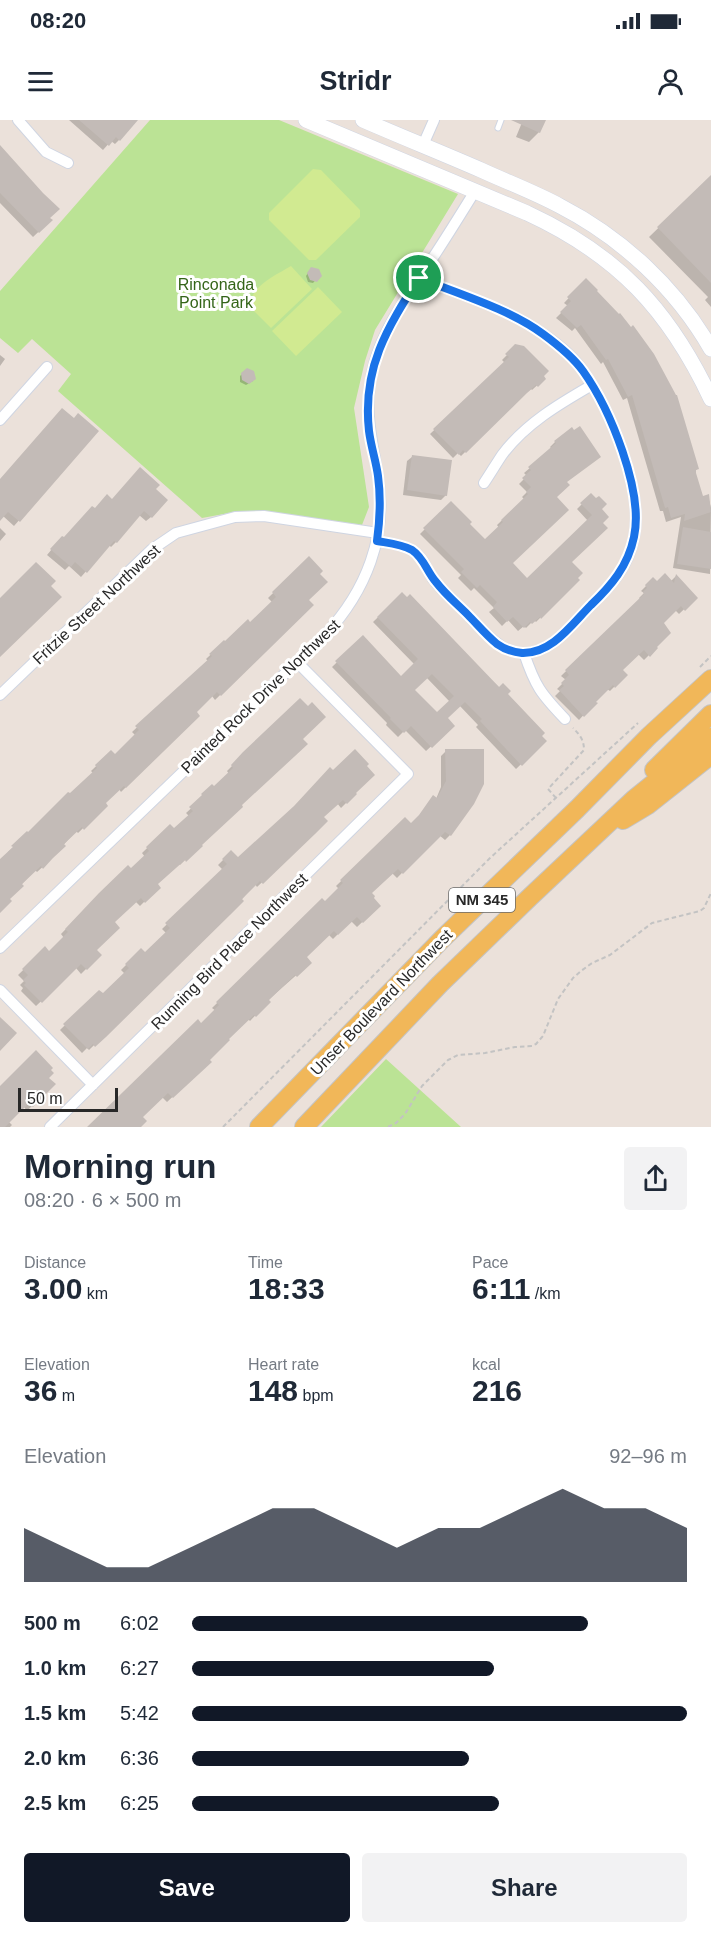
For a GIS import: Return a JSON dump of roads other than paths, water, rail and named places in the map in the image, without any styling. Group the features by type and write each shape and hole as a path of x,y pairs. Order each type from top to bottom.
{"main road":[{"name":"Unser Boulevard Northwest","path":"259,1127 442,939 649,736 711,679"},
{"path":"634,799 652,772 711,714"},
{"name":"Unser Boulevard Northwest","path":"304,1127 440,984 634,799 711,737"},
{"path":"596,836 648,805 711,755"}],"street":[{"path":"18,120 46,152 68,163"},
{"path":"306,120 549,223 589,247 642,292 658,310 696,367 711,399"},
{"path":"363,120 560,206 604,232 644,265 678,301 711,348"},
{"path":"414,166 434,120"},
{"path":"475,191 484,171"},
{"name":"Painted Rock Drive Northwest","path":"0,948 326,635 347,609 364,580 377,537 380,495 368,412 370,381 377,356 386,332 475,191"},
{"path":"419,278 530,325 569,355 592,385 619,445 636,500 636,526 633,543 622,569 605,592 549,645 524,653 540,692 564,719"},
{"path":"696,367 711,358"},
{"path":"0,420 47,367"},
{"path":"484,483 507,450 531,426 547,412 592,385"},
{"name":"Fritzie Street Northwest","path":"0,695 151,550 176,533 235,517 264,516 377,537 399,545 417,554 438,585 490,638 505,649 524,653"},
{"name":"Running Bird Place Northwest","path":"50,1127 408,774 297,662"},
{"path":"0,990 93,1085"}],"lane":[{"path":"498,128 501,120"}],"park label":[{"name":"Rinconada Point Park","path":"216,293"}]}
